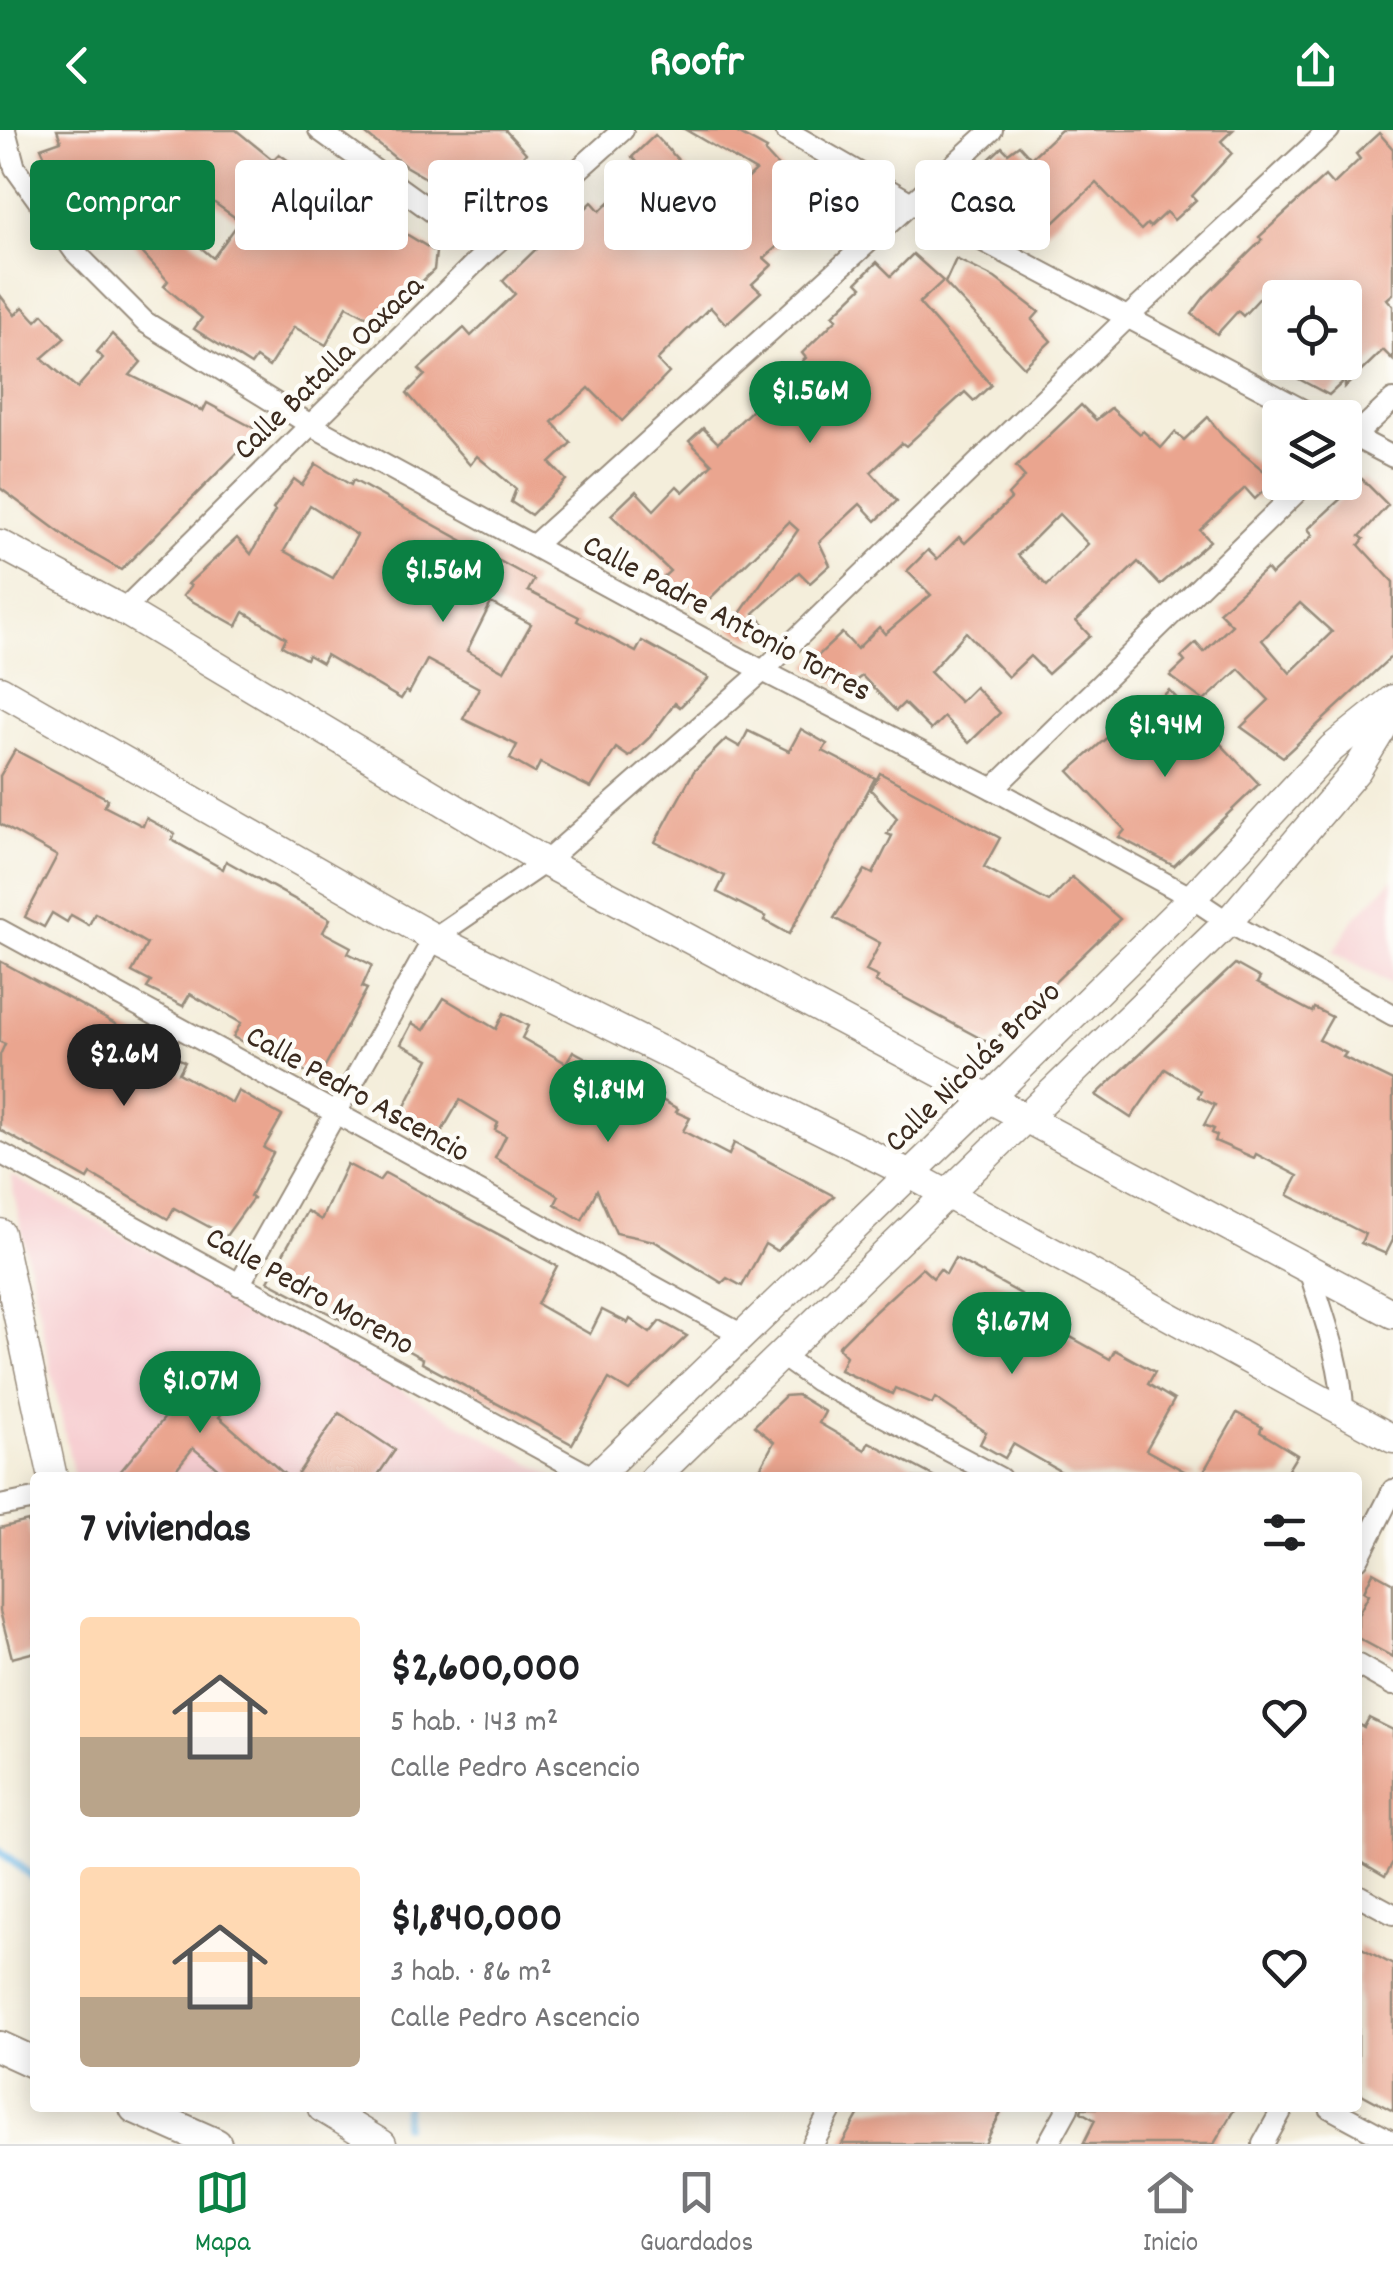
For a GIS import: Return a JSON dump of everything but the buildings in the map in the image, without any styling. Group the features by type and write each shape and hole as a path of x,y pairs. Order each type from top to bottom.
{"main road":[{"path":"0,544 124,610 545,862 1393,1314"},
{"path":"0,690 434,938 910,1174 1393,1438"},
{"name":"Calle Nicolás Bravo","path":"600,1472 1192,898 1332,748 1393,700"},
{"path":"660,1472 1228,922 1357,770 1393,710"},
{"path":"0,1233 52,1472"},
{"path":"0,2047 30,2060"},
{"path":"144,2112 216,2144"},
{"path":"329,2112 382,2144"}],"street":[{"name":"Calle Padre Antonio Torres","path":"5,130 15,168 75,252 145,322 309,424 763,671 993,789 1393,1015"},
{"path":"319,130 488,251"},
{"name":"Calle Batalla Oaxaca","path":"124,610 488,251 623,130"},
{"path":"784,130 913,204 1284,400"},
{"path":"534,545 992,130"},
{"path":"239,1285 434,938 545,862 763,671 1128,317 1328,130"},
{"path":"1362,426 1393,400"},
{"path":"1362,444 1393,458"},
{"path":"993,789 1289,500"},
{"name":"Calle Pedro Ascencio","path":"0,930 742,1334"},
{"name":"Calle Pedro Moreno","path":"0,1153 583,1472"},
{"path":"1309,1270 1330,1335 1342,1391 1342,1411"},
{"path":"779,1354 817,1382 989,1472"},
{"path":"1362,1551 1393,1490"},
{"path":"0,1506 30,1499"},
{"path":"1362,1667 1393,1685"},
{"path":"1362,1897 1393,1914"},
{"path":"814,2144 830,2112"},
{"path":"1048,2144 1066,2112"},
{"path":"1263,2144 1281,2112"},
{"path":"1337,2112 1393,2142"}],"shaded area":[{"path":"1393,879 1393,986 1333,952 1354,919"},
{"path":"10,1176 251,1305 546,1472 73,1472"}],"waterway":[{"path":"0,1851 30,1875"},
{"path":"404,2125 406,2112"}]}
